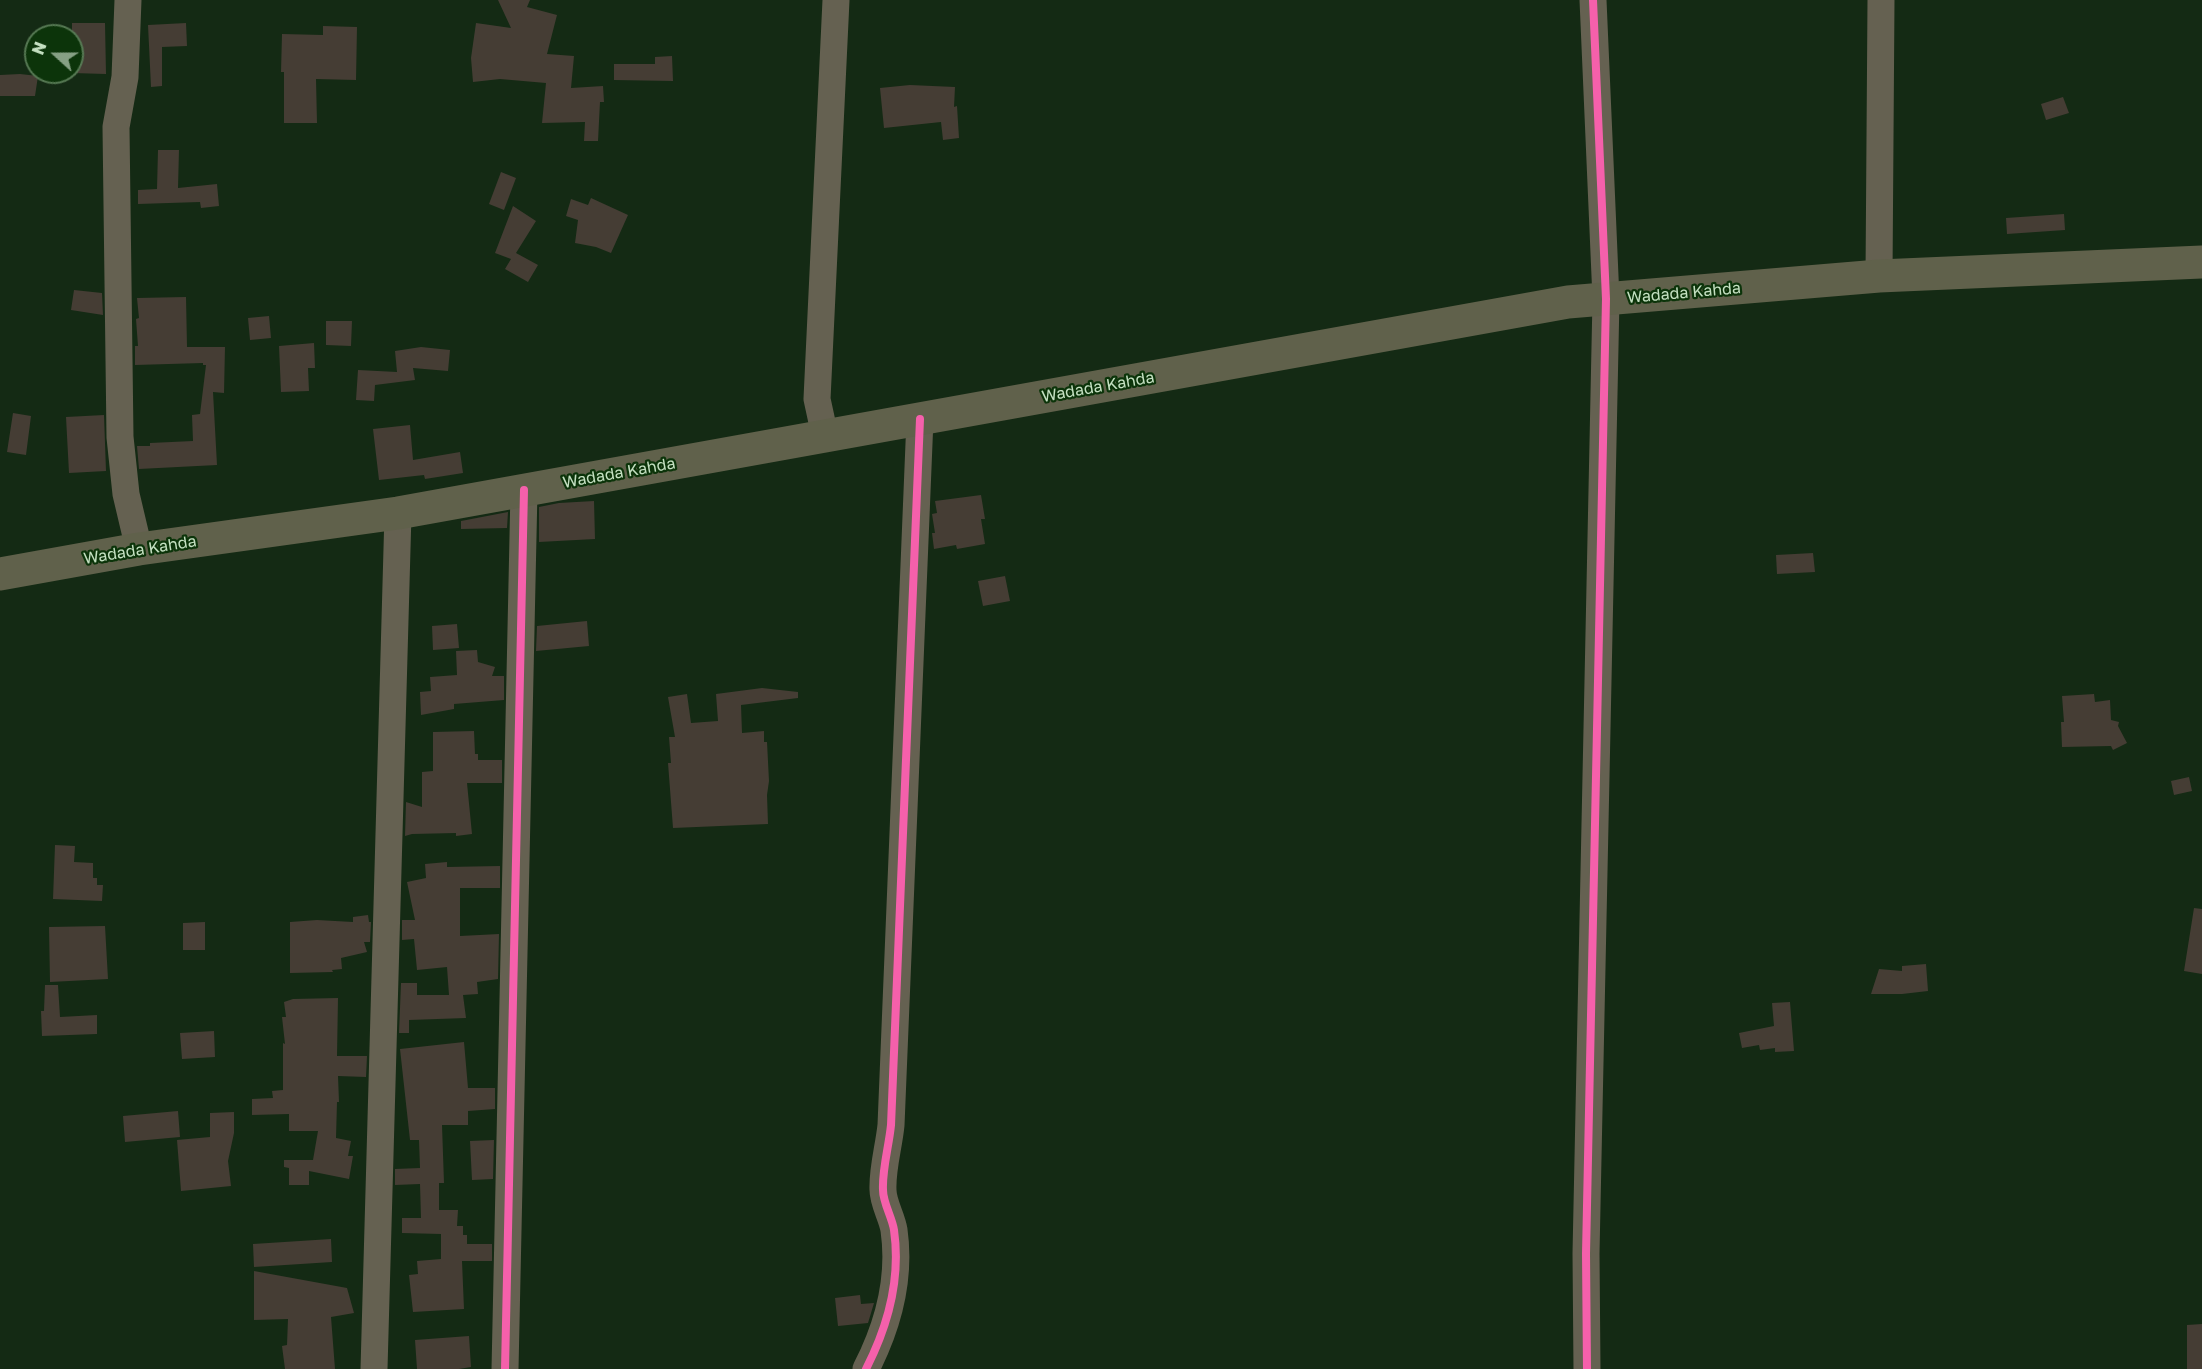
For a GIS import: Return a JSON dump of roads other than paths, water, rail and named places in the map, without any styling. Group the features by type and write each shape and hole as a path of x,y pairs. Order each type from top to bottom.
{"main road":[{"name":"Wadada Kahda","path":"0,574 139,549 398,513 1568,302 1879,276 2202,262"}],"street":[{"path":"128,0 125,77 116,127 120,425 126,494 139,549"},
{"path":"825,436 817,399 836,0"},
{"path":"1587,1369 1586,1253 1606,299 1593,0"},
{"path":"1879,276 1881,0"},
{"path":"866,1369 884,1332 891,1307 896,1264 894,1229 883,1191 891,1125 920,419"},
{"path":"505,1369 524,490"},
{"path":"374,1369 398,513"}]}
